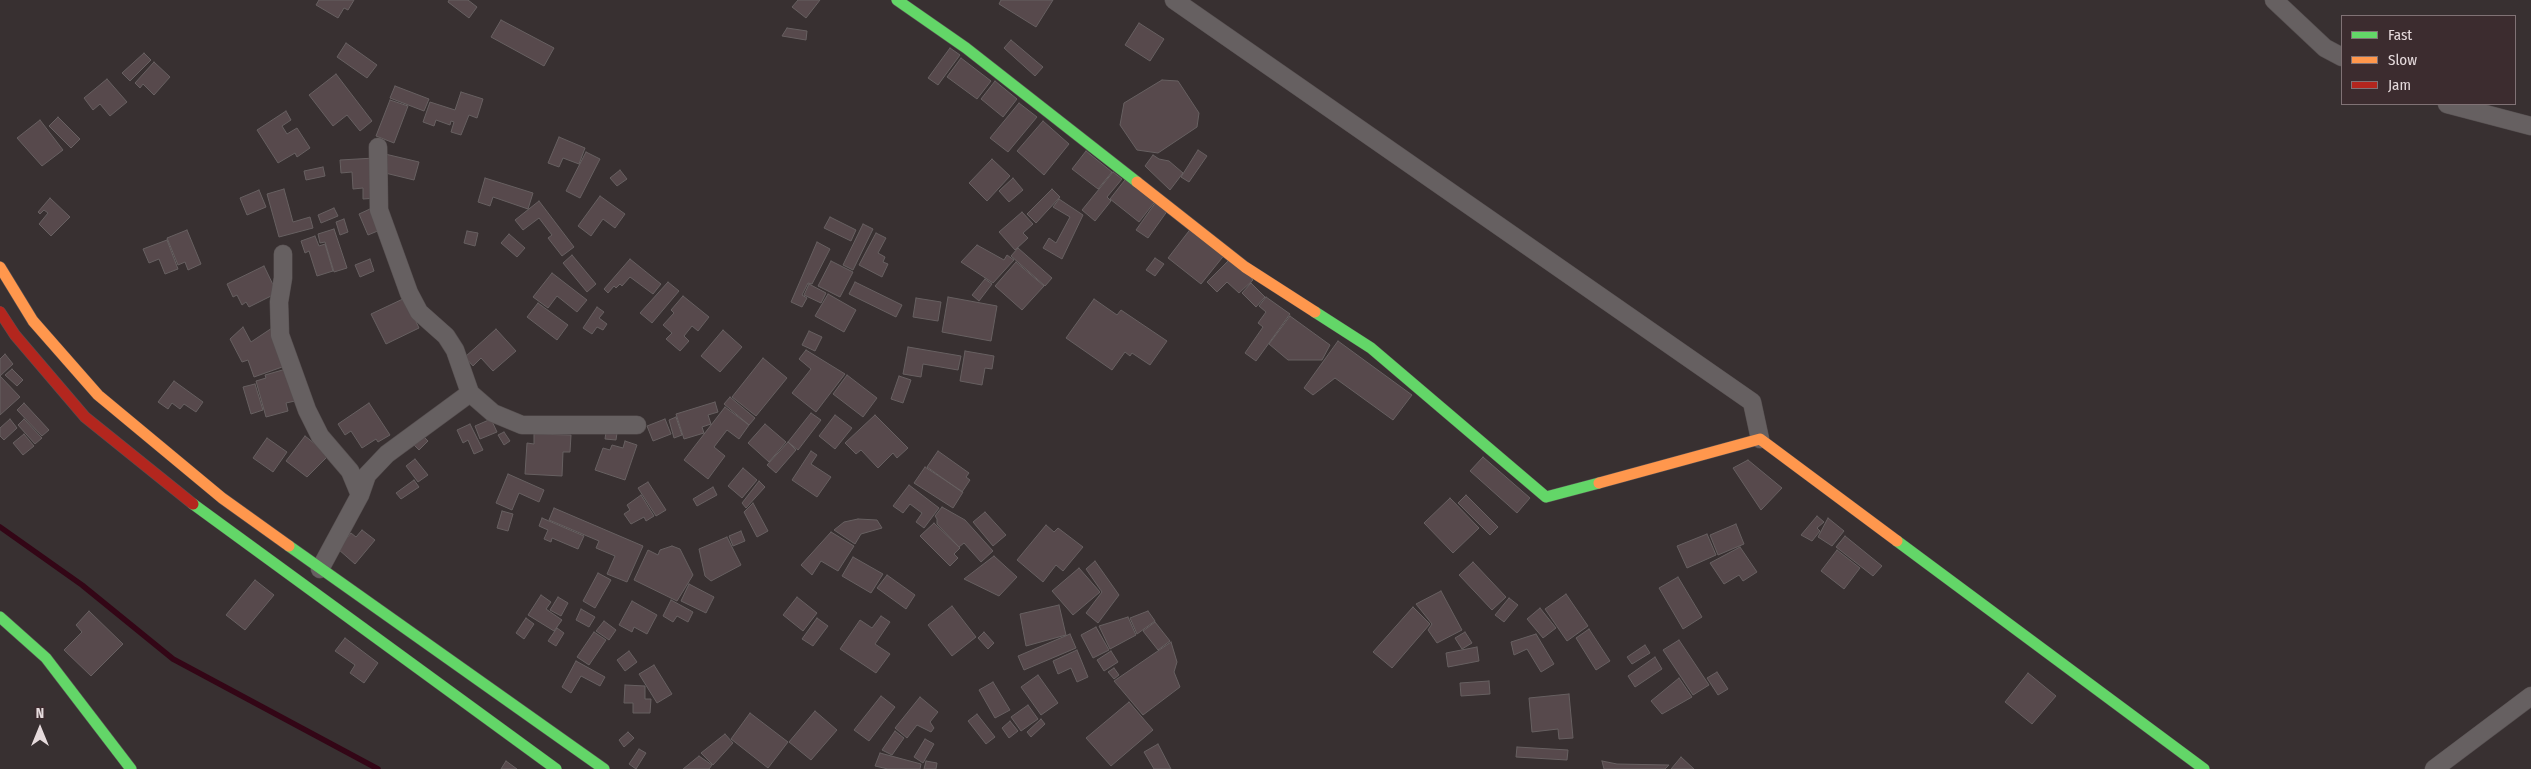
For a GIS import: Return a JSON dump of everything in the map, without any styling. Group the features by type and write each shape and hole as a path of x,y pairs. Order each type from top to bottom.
{"street":[{"path":"897,0 966,48 1246,267 1371,348 1546,497 1760,440"},
{"path":"1174,0 1752,402 1760,440 2204,769"},
{"path":"2274,0 2325,48 2341,56"},
{"path":"2451,105 2531,126"},
{"path":"378,148 379,210 409,293 419,312 446,336 455,350 470,393 492,413 522,425 637,425"},
{"path":"283,254 283,278 279,302 280,335 307,410 320,436 350,471 360,495"},
{"path":"0,267 33,321 98,395 222,498 604,769"},
{"path":"0,312 15,335 92,422 194,505 556,769"},
{"path":"320,569 360,495 367,475 387,454 470,393"},
{"path":"0,617 46,658 131,769"},
{"path":"2434,769 2531,696"}],"building":[{"path":"319,0 354,0 348,10 344,8 338,18 316,5"},
{"path":"449,0 468,0 477,7 469,18 448,2"},
{"path":"798,0 820,0 806,18 792,7"},
{"path":"1001,0 1053,0 1036,27 999,4"},
{"path":"501,20 554,48 544,66 491,37"},
{"path":"1139,23 1164,39 1150,61 1125,45"},
{"path":"787,28 807,31 806,40 782,36"},
{"path":"1011,40 1043,67 1035,76 1004,48"},
{"path":"346,43 377,65 367,78 337,57"},
{"path":"950,48 960,55 938,85 928,78"},
{"path":"144,53 151,60 130,81 122,73"},
{"path":"961,58 991,81 977,99 947,77"},
{"path":"154,62 170,77 154,95 143,84 140,88 135,83"},
{"path":"336,74 372,121 360,131 347,115 333,126 309,95"},
{"path":"107,79 127,102 110,116 100,104 93,110 84,98"},
{"path":"1162,80 1178,81 1199,113 1197,127 1158,153 1137,150 1120,125 1124,103"},
{"path":"995,81 1017,99 1003,117 981,99"},
{"path":"395,86 429,99 424,111 390,98"},
{"path":"461,92 483,99 477,118 469,115 461,135 451,132 454,122 451,121 450,125 436,120 434,126 423,122 430,102 455,110"},
{"path":"390,100 408,106 394,143 376,136"},
{"path":"1019,103 1037,117 1008,152 990,138"},
{"path":"286,111 291,120 282,126 287,134 297,128 310,148 297,157 295,153 278,163 257,130"},
{"path":"58,117 80,139 71,148 49,126"},
{"path":"40,120 63,150 42,166 17,138"},
{"path":"1043,121 1069,144 1044,175 1017,151"},
{"path":"559,137 585,148 579,164 563,158 559,167 548,163"},
{"path":"1198,150 1207,156 1189,182 1181,177"},
{"path":"1086,151 1112,172 1098,189 1072,169"},
{"path":"586,152 600,159 580,198 566,191"},
{"path":"385,154 419,162 414,180 381,172"},
{"path":"1153,155 1159,159 1169,161 1183,173 1170,190 1145,166"},
{"path":"375,158 377,198 363,199 363,188 353,189 352,172 341,173 340,160"},
{"path":"992,159 1010,176 987,201 969,183"},
{"path":"323,167 325,176 306,180 304,171"},
{"path":"620,170 627,179 617,186 610,178"},
{"path":"1113,172 1122,179 1107,197 1111,201 1095,221 1082,210"},
{"path":"1128,176 1157,199 1139,222 1110,199"},
{"path":"485,178 533,193 528,209 493,197 490,206 478,202"},
{"path":"1013,178 1023,190 1009,202 999,191"},
{"path":"284,189 293,222 310,217 313,228 279,237 267,194"},
{"path":"1052,189 1060,197 1036,223 1027,214"},
{"path":"259,190 266,207 247,215 240,198"},
{"path":"600,196 625,214 615,228 603,219 591,236 578,226"},
{"path":"50,198 70,217 51,236 39,224 48,213 44,210 40,214 38,212"},
{"path":"1059,199 1083,215 1062,259 1043,248 1049,238 1056,243 1070,217 1053,207"},
{"path":"539,201 574,247 562,256 548,238 552,235 539,218 523,230 515,220"},
{"path":"1156,202 1168,210 1148,238 1136,230"},
{"path":"334,208 338,216 321,223 318,215"},
{"path":"370,209 380,230 368,235 359,214"},
{"path":"1022,212 1033,224 1023,233 1028,238 1015,250 999,232"},
{"path":"830,217 856,230 851,241 824,228"},
{"path":"344,219 348,232 340,235 336,222"},
{"path":"863,224 873,229 853,270 843,265"},
{"path":"1192,227 1226,253 1201,284 1168,258"},
{"path":"334,229 347,268 334,272 325,242 320,243 318,234"},
{"path":"187,230 201,264 188,270 185,262 178,265 167,238"},
{"path":"467,231 478,233 475,246 464,243"},
{"path":"876,233 886,238 878,253 885,257 883,262 888,264 882,277 859,265"},
{"path":"509,234 525,248 517,257 501,243"},
{"path":"315,236 319,246 325,244 333,271 317,276 309,251 305,253 301,241"},
{"path":"167,240 178,269 165,274 159,259 149,263 143,249"},
{"path":"817,242 830,249 812,284 808,283 802,295 807,298 802,307 791,302"},
{"path":"977,245 1004,260 1007,255 1014,260 993,283 961,262"},
{"path":"1018,248 1052,278 1045,286 1011,256"},
{"path":"572,255 596,284 587,292 563,263"},
{"path":"1155,258 1164,264 1155,276 1146,270"},
{"path":"1231,258 1253,280 1239,293 1227,282 1217,292 1207,282"},
{"path":"370,259 374,271 360,277 355,265"},
{"path":"630,259 661,284 653,294 630,277 622,286 620,284 616,288 614,286 608,293 604,289"},
{"path":"831,261 853,272 840,297 818,286"},
{"path":"1016,262 1044,286 1022,310 995,286"},
{"path":"264,266 277,293 249,307 246,302 242,305 237,295 233,297 227,284"},
{"path":"552,273 587,300 577,312 557,296 548,308 533,297"},
{"path":"985,279 992,284 979,301 972,295"},
{"path":"668,282 679,291 652,323 640,313"},
{"path":"855,282 902,305 896,317 849,294"},
{"path":"1251,283 1265,297 1256,307 1242,293"},
{"path":"809,284 826,293 821,303 804,295"},
{"path":"828,294 856,310 844,332 815,316"},
{"path":"683,296 709,317 698,331 692,326 684,336 689,341 680,351 666,339 672,333 663,325 674,313 671,310"},
{"path":"948,297 997,306 991,341 942,332"},
{"path":"1266,297 1290,314 1256,361 1245,353 1263,327 1258,323 1266,312 1259,306"},
{"path":"405,298 419,328 386,344 371,314"},
{"path":"916,298 941,302 938,321 913,317"},
{"path":"1094,299 1117,315 1121,310 1167,341 1150,365 1132,353 1130,356 1125,352 1112,370 1066,338"},
{"path":"538,303 568,325 557,340 527,317"},
{"path":"597,307 604,312 599,318 607,324 603,330 597,327 592,334 583,328"},
{"path":"1290,316 1330,345 1322,360 1288,360 1269,344"},
{"path":"243,327 251,342 272,328 285,366 254,377 248,360 242,362 230,339"},
{"path":"496,329 516,351 493,371 481,358 473,366 465,357"},
{"path":"723,330 742,347 720,372 701,356"},
{"path":"809,331 822,337 815,351 802,345"},
{"path":"1338,341 1412,395 1393,420 1335,378 1313,395 1304,388"},
{"path":"908,347 961,356 958,370 923,364 921,377 903,374"},
{"path":"806,350 845,374 816,412 792,393 811,369 799,359"},
{"path":"965,351 994,356 992,369 985,368 982,385 960,381"},
{"path":"5,354 13,364 0,376 0,359"},
{"path":"763,358 787,378 756,416 732,397"},
{"path":"12,369 23,380 17,386 5,375"},
{"path":"286,369 295,401 286,403 288,411 266,417 256,381 266,378 265,375"},
{"path":"847,375 877,398 863,417 833,394"},
{"path":"0,376 20,397 0,415"},
{"path":"899,376 911,380 903,403 891,399"},
{"path":"174,381 203,402 196,412 184,404 180,409 172,403 168,409 158,402"},
{"path":"255,384 263,410 251,414 243,387"},
{"path":"730,397 755,418 749,425 724,404"},
{"path":"715,402 718,412 708,415 711,424 702,427 704,433 684,439 676,414"},
{"path":"24,403 49,430 42,436 17,410"},
{"path":"369,403 390,435 378,442 376,439 362,448 351,431 345,435 338,424"},
{"path":"725,407 749,425 739,439 727,430 714,447 725,456 708,479 684,460"},
{"path":"811,413 821,420 798,450 788,442"},
{"path":"835,415 852,428 835,449 819,436"},
{"path":"875,415 908,448 897,458 893,453 878,468 861,450 856,454 845,443"},
{"path":"676,417 682,435 674,438 669,420"},
{"path":"10,419 17,428 4,440 0,436 0,428"},
{"path":"24,419 42,438 35,444 18,425"},
{"path":"491,419 497,432 480,439 475,426"},
{"path":"665,419 671,434 653,441 647,426"},
{"path":"470,424 483,450 474,454 468,440 463,443 457,430"},
{"path":"765,424 786,442 769,462 748,443"},
{"path":"504,432 510,441 504,445 498,435"},
{"path":"606,432 617,433 616,440 605,439"},
{"path":"24,434 34,446 23,455 13,443"},
{"path":"534,434 571,435 570,452 563,452 562,476 525,474 527,443 534,444"},
{"path":"305,436 329,455 307,477 286,461"},
{"path":"423,436 428,441 419,450 414,445"},
{"path":"267,438 287,452 273,472 253,458"},
{"path":"625,441 637,445 625,480 595,470 603,448 610,450 612,445 623,448"},
{"path":"788,442 796,450 776,473 767,465"},
{"path":"811,451 817,455 811,464 831,477 817,497 792,480"},
{"path":"938,451 969,473 966,477 970,480 962,492 927,467"},
{"path":"1483,457 1530,498 1517,513 1470,471"},
{"path":"415,459 428,475 418,482 406,466"},
{"path":"1748,460 1782,488 1761,510 1733,468"},
{"path":"925,467 963,492 953,508 914,483"},
{"path":"743,468 757,480 742,498 728,486"},
{"path":"508,474 544,490 539,502 519,493 512,510 496,503"},
{"path":"414,480 419,487 401,499 396,493"},
{"path":"759,481 765,487 746,508 742,503"},
{"path":"648,482 666,510 656,516 638,488"},
{"path":"909,485 939,508 924,528 916,522 922,513 910,504 903,513 893,506"},
{"path":"713,487 717,495 697,506 693,499"},
{"path":"641,495 654,516 646,521 644,517 631,524 624,514 630,510 627,505"},
{"path":"1466,495 1498,527 1490,535 1458,503"},
{"path":"1450,498 1479,528 1453,553 1424,523"},
{"path":"753,503 768,531 757,537 744,512"},
{"path":"942,507 965,520 993,551 981,562 964,543 959,547 937,524 935,516"},
{"path":"554,508 643,546 627,582 607,574 615,556 596,548 599,541 549,520"},
{"path":"502,511 513,514 508,531 497,528"},
{"path":"985,512 1006,535 993,546 973,522"},
{"path":"1817,516 1824,522 1817,528 1820,531 1812,541 1801,535"},
{"path":"542,518 584,536 578,549 552,538 551,542 544,539 548,530 539,526"},
{"path":"1828,518 1844,531 1832,546 1818,537"},
{"path":"858,519 877,520 882,528 861,534 855,544 834,530 844,522"},
{"path":"934,523 960,548 954,554 958,558 950,566 920,536"},
{"path":"1736,524 1744,544 1718,555 1710,535"},
{"path":"1046,525 1054,532 1058,528 1083,547 1063,571 1056,565 1043,582 1017,560"},
{"path":"362,530 375,540 355,564 338,549 351,533 356,537"},
{"path":"741,531 745,541 733,546 729,536"},
{"path":"831,532 854,546 838,571 821,561 812,575 801,565"},
{"path":"1707,534 1716,555 1687,568 1677,546"},
{"path":"1845,536 1882,566 1873,576 1836,547"},
{"path":"727,537 741,565 711,581 705,576 699,549"},
{"path":"672,546 680,549 693,575 677,601 634,580 648,550 658,555 660,550"},
{"path":"1740,547 1757,572 1743,581 1739,575 1724,584 1710,563"},
{"path":"1837,550 1860,568 1844,589 1821,571"},
{"path":"994,556 1017,577 999,596 964,579"},
{"path":"853,557 883,574 871,593 842,576"},
{"path":"1095,561 1119,595 1098,623 1086,613 1102,592 1086,569"},
{"path":"1473,562 1506,597 1492,610 1459,575"},
{"path":"1079,568 1100,592 1073,615 1052,591"},
{"path":"598,573 611,580 595,608 583,601"},
{"path":"887,575 915,595 906,609 877,588"},
{"path":"1678,577 1702,617 1683,629 1659,588"},
{"path":"255,580 274,595 245,630 226,615"},
{"path":"689,584 714,597 706,613 681,601"},
{"path":"1441,591 1462,630 1437,643 1428,630 1432,624 1416,604"},
{"path":"1566,594 1588,626 1567,641 1545,609"},
{"path":"541,595 551,602 546,609 562,620 554,631 528,615"},
{"path":"558,597 568,603 561,616 550,610"},
{"path":"797,597 817,613 803,631 783,615"},
{"path":"1509,598 1518,605 1504,622 1495,615"},
{"path":"671,600 693,612 688,622 677,616 673,622 663,616"},
{"path":"632,601 657,615 647,634 634,627 632,632 619,625"},
{"path":"1059,605 1066,635 1026,646 1020,614"},
{"path":"952,606 976,637 952,656 928,625"},
{"path":"1413,607 1430,624 1392,668 1373,652"},
{"path":"1540,608 1556,628 1543,638 1527,619"},
{"path":"581,609 595,617 589,627 576,620"},
{"path":"89,611 123,644 91,676 64,650 82,632 76,625"},
{"path":"1148,611 1155,621 1137,634 1130,618"},
{"path":"881,616 890,622 875,644 890,654 876,673 840,649 860,620 872,628"},
{"path":"1128,617 1136,635 1110,649 1099,626"},
{"path":"526,618 534,624 524,639 516,633"},
{"path":"817,618 828,626 813,646 802,639"},
{"path":"604,621 616,630 609,640 596,631"},
{"path":"1155,622 1170,641 1158,650 1143,631"},
{"path":"1096,627 1109,650 1093,658 1081,635"},
{"path":"557,628 564,633 556,646 548,641"},
{"path":"1589,629 1610,661 1596,670 1576,638"},
{"path":"594,632 606,640 589,665 577,657"},
{"path":"984,632 994,643 988,649 978,638"},
{"path":"1465,632 1472,643 1462,649 1455,638"},
{"path":"1070,634 1076,648 1024,670 1018,656"},
{"path":"1536,634 1554,664 1541,672 1527,649 1514,655 1511,642"},
{"path":"345,638 378,663 364,683 350,673 355,665 335,651"},
{"path":"1679,640 1709,685 1693,695 1663,650"},
{"path":"1171,642 1177,662 1174,672 1180,687 1143,715 1114,681"},
{"path":"1645,645 1650,653 1632,664 1627,657"},
{"path":"1477,647 1479,661 1448,667 1446,653"},
{"path":"1077,650 1088,677 1077,682 1071,668 1058,674 1053,661"},
{"path":"629,651 637,662 625,671 617,660"},
{"path":"1111,651 1118,662 1104,671 1097,660"},
{"path":"1655,657 1662,669 1635,687 1628,676"},
{"path":"576,661 605,677 600,686 581,676 571,693 562,687"},
{"path":"654,665 672,694 657,703 639,674"},
{"path":"1114,668 1119,675 1114,679 1108,672"},
{"path":"1717,672 1728,689 1718,695 1707,678"},
{"path":"2028,673 2056,696 2032,724 2005,702"},
{"path":"1038,675 1058,703 1041,715 1021,687"},
{"path":"1679,678 1692,697 1662,714 1651,701"},
{"path":"1489,681 1490,694 1461,696 1460,683"},
{"path":"993,682 1010,710 995,718 979,690"},
{"path":"625,685 645,686 645,699 651,699 650,713 633,713 633,703 624,703"},
{"path":"1569,694 1573,738 1559,739 1558,729 1532,732 1529,698"},
{"path":"881,696 895,707 869,741 854,730"},
{"path":"920,697 938,712 930,722 934,728 931,732 917,725 907,738 895,728"},
{"path":"1129,702 1153,730 1111,766 1086,738"},
{"path":"1028,705 1038,719 1021,731 1011,717"},
{"path":"815,711 837,730 811,760 789,742"},
{"path":"750,713 788,742 768,768 731,739"},
{"path":"977,714 995,737 986,744 968,721"},
{"path":"1041,719 1045,724 1031,737 1027,732"},
{"path":"1010,721 1018,731 1009,738 1002,728"},
{"path":"895,731 904,738 892,755 882,750"},
{"path":"628,732 634,738 624,747 619,740"},
{"path":"725,734 733,743 713,765 701,753"},
{"path":"925,739 934,744 923,763 914,757"},
{"path":"1158,744 1171,769 1154,769 1144,752"},
{"path":"1517,747 1568,750 1567,760 1516,757"},
{"path":"639,749 646,753 636,769 629,764"},
{"path":"880,753 921,764 920,769 888,769 875,766"},
{"path":"699,756 712,765 709,769 683,769"},
{"path":"1681,757 1694,769 1671,769"},
{"path":"506,761 517,769 501,769"},
{"path":"926,761 937,763 936,769 924,769"},
{"path":"1602,761 1617,764 1669,765 1665,769 1604,769"}],"waterway":[{"path":"0,527 82,585 173,659 378,769"}],"traffic: fast":[{"path":"897,0 966,48 1137,182"},
{"path":"1315,312 1371,348 1546,497 1599,483"},
{"path":"193,504 556,769"},
{"path":"1897,541 2204,769"},
{"path":"289,546 604,769"},
{"path":"0,617 46,658 131,769"}],"traffic: slow":[{"path":"1137,182 1245,267 1315,312"},
{"path":"0,267 33,321 98,395 222,498 289,546"},
{"path":"1599,483 1760,439 1897,541"}],"traffic: jam":[{"path":"0,312 15,335 85,417 193,504"}]}
